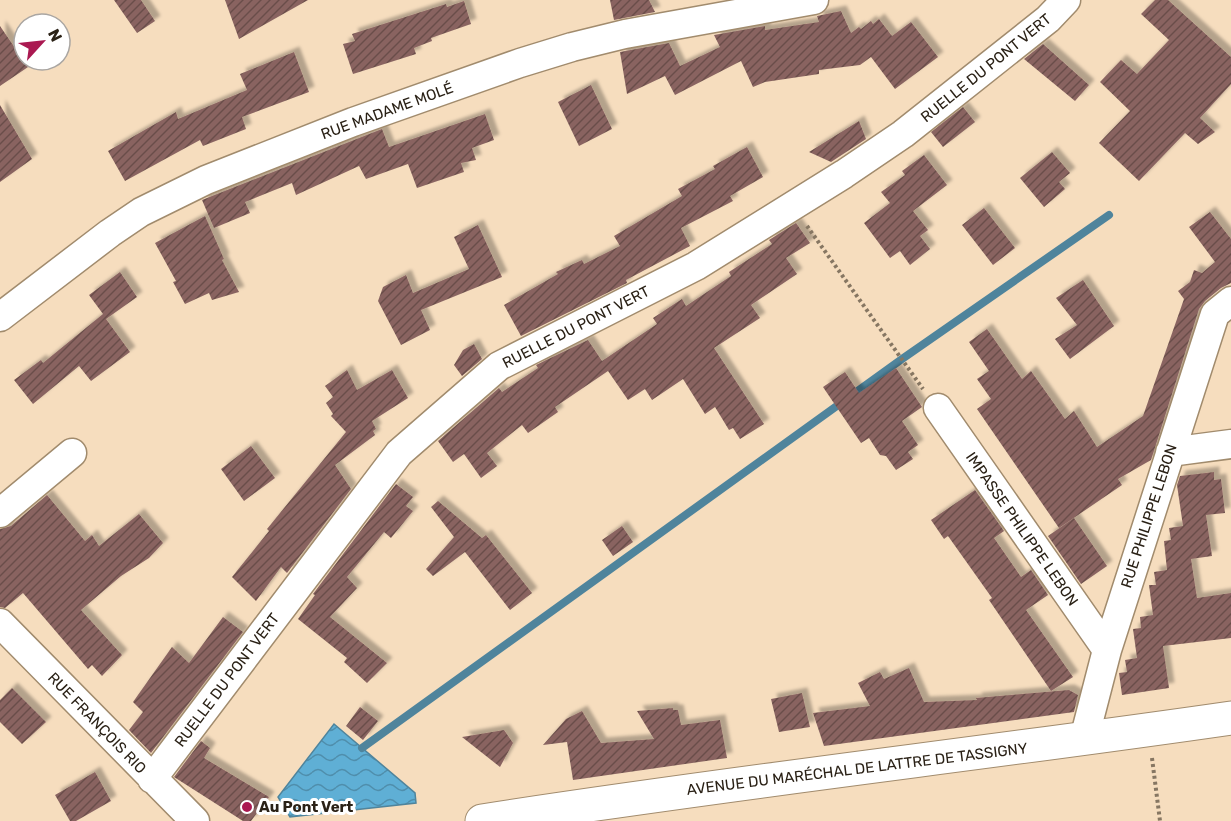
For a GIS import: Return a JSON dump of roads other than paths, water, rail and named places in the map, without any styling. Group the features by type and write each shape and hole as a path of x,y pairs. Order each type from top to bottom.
{"main road":[{"name":"AVENUE DU MARÉCHAL DE LATTRE DE TASSIGNY","path":"483,821 519,818 596,803 1231,718"}],"street":[{"name":"RUE MADAME MOLÉ","path":"0,317 141,212 206,180 353,122 572,47 625,34 814,0"},
{"name":"RUELLE DU PONT VERT","path":"152,779 399,453 499,366 696,266 793,206 903,134 1048,19 1066,0"},
{"name":"RUE PHILIPPE LEBON","path":"1084,739 1107,650 1215,314 1231,301"},
{"name":"IMPASSE PHILIPPE LEBON","path":"938,408 1107,650"},
{"path":"1170,452 1231,444"},
{"path":"0,513 72,453"},
{"name":"RUE FRANÇOIS RIO","path":"0,623 195,821"}],"water":[{"path":"334,724 415,793 416,803 290,817 278,797"}],"waterway":[{"path":"362,748 902,359 1109,215"}],"place":[{"name":"Au Pont Vert","path":"247,807"}]}
